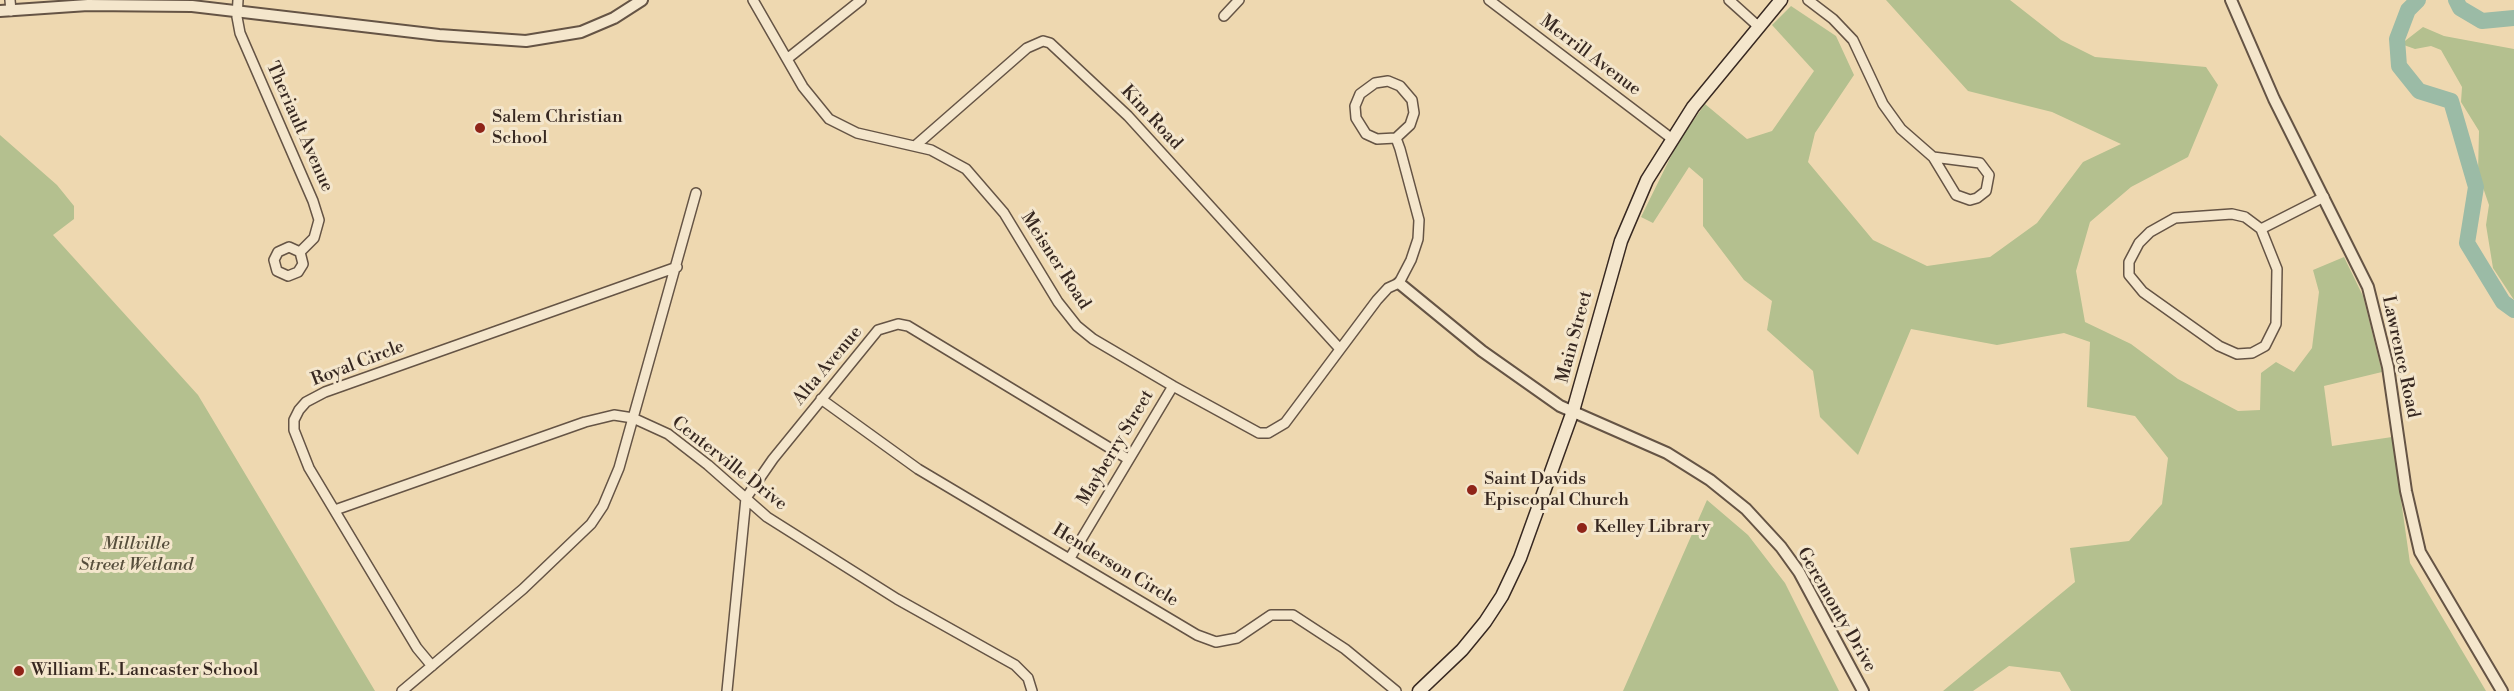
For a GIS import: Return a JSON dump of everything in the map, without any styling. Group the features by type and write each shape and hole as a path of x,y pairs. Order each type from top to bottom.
{"main road":[{"name":"Main Street","path":"1419,691 1474,637 1502,596 1528,539 1573,411 1621,241 1635,206 1671,138 1701,96 1781,0"}],"street":[{"path":"7,7 119,4 237,5 428,34 526,41 581,32 614,18 642,0"},
{"name":"Meisner Road","path":"753,0 814,104 829,119 857,133 915,146 953,161 985,188 1004,213 1058,302 1077,326 1093,339 1249,429 1268,433 1285,423 1377,300 1388,288 1399,283"},
{"path":"787,59 861,0"},
{"path":"1224,16 1239,0"},
{"name":"Merrill Avenue","path":"1489,0 1671,138"},
{"path":"1729,0 1759,27"},
{"path":"1808,0 1849,34 1859,50 1882,104 1901,129 1933,158 1959,197 1974,200 1986,191 1989,176 1980,163 1933,158"},
{"name":"Lawrence Road","path":"2231,0 2274,99 2368,287 2379,327 2395,409 2408,501 2420,552 2502,691"},
{"name":"Theriault Avenue","path":"237,5 237,23 246,48 319,215 317,233 300,252"},
{"name":"Kim Road","path":"915,146 1027,48 1043,41 1050,43 1128,116 1340,349"},
{"path":"1375,83 1394,83 1405,90 1412,100 1414,113 1410,125 1396,138 1377,139 1366,134 1358,124 1355,112 1357,100 1364,89 1375,83"},
{"path":"1396,138 1406,166 1419,230 1415,249 1399,283"},
{"path":"402,691 515,596 591,524 603,506 619,468 696,193"},
{"path":"2261,229 2324,197"},
{"path":"2232,214 2245,217 2261,229 2277,269 2276,324 2265,346 2252,353 2237,354 2219,346 2143,292 2129,275 2129,262 2139,243 2150,232 2175,218 2232,214"},
{"name":"Royal Circle","path":"432,666 417,648 309,468 297,441 294,420 306,402 325,392 677,267"},
{"name":"Geremonty Drive","path":"1399,283 1482,351 1560,406 1634,436 1681,461 1722,488 1746,509 1781,547 1799,572 1863,691"},
{"name":"Alta Avenue","path":"727,691 746,498 772,459 878,330 898,324 926,336 1128,459"},
{"name":"Mayberry Street","path":"1070,558 1173,386"},
{"name":"Henderson Circle","path":"821,399 918,469 1197,635 1216,642 1237,638 1271,615 1293,615 1345,649 1396,691"},
{"name":"Centerville Drive","path":"335,510 585,422 614,415 633,417 668,434 767,517 881,589 1015,665 1028,678 1032,691"}],"green space":[{"path":"1886,0 2010,0 2061,40 2095,57 2206,67 2218,85 2188,157 2131,187 2090,222 2076,271 2085,322 2131,344 2178,379 2238,411 2260,410 2261,373 2276,362 2294,372 2312,348 2319,292 2313,270 2344,257 2363,296 2382,372 2324,386 2332,446 2392,437 2410,563 2486,691 2071,691 2060,672 2009,666 1973,691 1943,691 2075,582 2070,548 2129,541 2162,504 2168,458 2135,416 2087,407 2090,342 2064,333 1997,345 1911,329 1858,455 1820,417 1813,371 1767,330 1772,301 1744,280 1703,226 1703,179 1689,167 1653,223 1641,217 1678,142 1705,104 1747,139 1772,131 1814,71 1772,25 1791,6 1836,36 1854,75 1815,133 1808,162 1873,240 1927,266 1990,257 2037,223 2083,162 2121,144 2052,112 1968,91"},
{"path":"2423,27 2444,36 2514,49 2514,300 2493,268 2486,225 2489,205 2478,173 2479,131 2461,102 2462,87 2441,50 2431,46 2415,49 2401,44"},
{"name":"Millville Street Wetland","path":"0,135 57,185 74,206 74,219 53,235 198,395 375,691 0,691"},
{"path":"1707,500 1748,535 1785,583 1839,691 1623,691"}],"waterway":[{"path":"2418,0 2408,10 2397,39 2399,66 2419,91 2451,101 2476,187 2467,243 2503,302 2514,310"},
{"path":"2456,0 2460,8 2482,21 2514,18"}],"place":[{"name":"Salem Christian School","path":"480,128"},
{"name":"Saint Davids Episcopal Church","path":"1472,490"},
{"name":"Kelley Library","path":"1582,528"},
{"name":"William E. Lancaster School","path":"19,671"}]}
